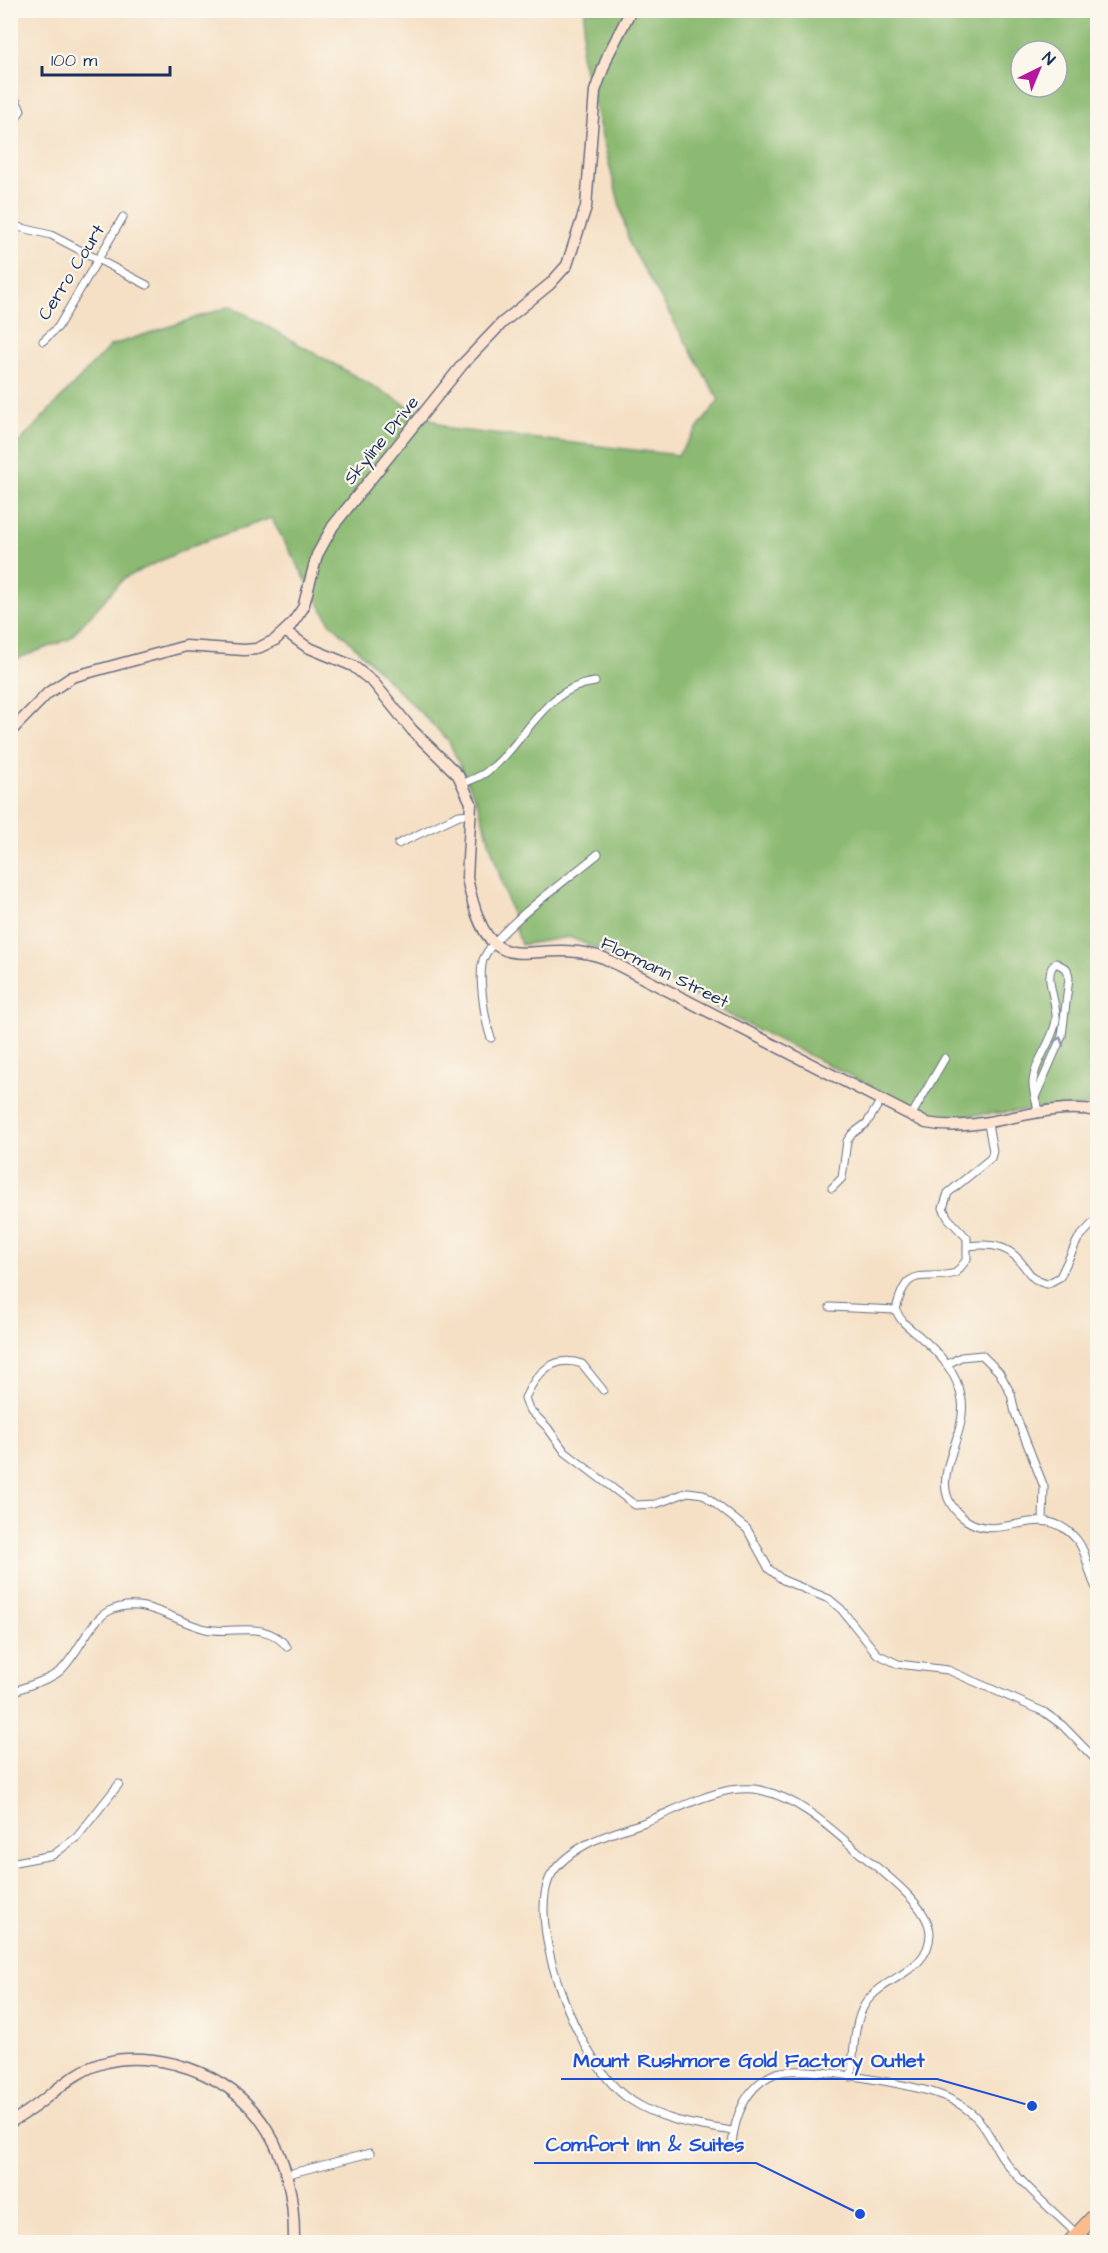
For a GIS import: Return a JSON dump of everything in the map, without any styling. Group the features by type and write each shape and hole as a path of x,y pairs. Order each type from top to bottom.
{"highway":[{"path":"1078,2240 1098,2212"}],"street":[{"name":"Skyline Drive","path":"10,732 48,693 72,677 186,646 232,650 256,649 274,640 285,631 303,608 317,555 333,526 463,364 502,324 550,284 567,265 586,207 595,91 608,55 631,10"},
{"path":"10,89 21,110 10,129"},
{"name":"Cerro Court","path":"43,341 58,327 123,217"},
{"path":"10,225 51,235 147,285"},
{"path":"285,631 307,647 353,666 374,682 412,730 464,783 472,814 467,878 482,927 494,944"},
{"path":"464,783 485,773 555,699 569,688 595,682"},
{"path":"398,844 459,815 472,814"},
{"path":"491,1038 482,971 483,961 511,925 598,854"},
{"name":"Flormann Street","path":"494,944 513,953 576,952 604,958 800,1056 926,1123 946,1127 988,1124 1071,1108 1098,1111"},
{"path":"1036,1095 1062,1036 1069,978 1067,969 1056,963 1048,971 1057,1006 1055,1023 1032,1084 1039,1113"},
{"path":"911,1116 945,1058"},
{"path":"832,1188 842,1178 847,1141 867,1123 881,1100"},
{"path":"988,1124 991,1158 948,1193 943,1208 948,1218 967,1238 967,1259 963,1268 948,1275 930,1274 913,1279 900,1291 896,1310 903,1322 948,1364 959,1388 962,1412 944,1479 952,1504 966,1520 979,1526 992,1528 1043,1521 1069,1531 1083,1548 1098,1590"},
{"path":"968,1246 984,1244 1005,1249 1015,1255 1032,1279 1047,1284 1060,1277 1084,1232 1092,1224 1098,1225"},
{"path":"830,1307 896,1310"},
{"path":"948,1364 961,1357 982,1355 1005,1381 1044,1487 1043,1521"},
{"path":"603,1390 582,1364 562,1361 548,1366 537,1376 525,1398 529,1409 547,1427 566,1452 635,1505 656,1504 688,1492 703,1494 747,1529 769,1569 783,1581 829,1599 841,1609 877,1654 898,1664 948,1670 1044,1712 1062,1725 1098,1762"},
{"path":"1089,1567 1098,1565"},
{"path":"10,1694 59,1672 71,1660 98,1620 109,1611 130,1606 149,1607 206,1629 254,1628 282,1641 287,1647"},
{"path":"10,1863 53,1855 77,1837 119,1784"},
{"path":"733,2131 684,2123 655,2115 626,2097 605,2077 589,2054 554,1972 544,1925 544,1899 557,1866 585,1845 722,1793 758,1790 807,1810 901,1889 927,1920 930,1933 928,1947 922,1960 878,1990 864,2006 859,2017 851,2078"},
{"path":"10,2122 80,2071 107,2062 135,2058 162,2061 192,2069 220,2081 244,2100 273,2140 288,2174 294,2213 294,2242"},
{"path":"732,2145 736,2119 750,2093 774,2074 790,2070 934,2093 968,2110 978,2120 1004,2159 1078,2240"},
{"path":"288,2174 370,2153"}],"green space":[{"path":"585,11 1097,11 1097,1105 935,1118 744,1023 644,968 569,937 521,945 478,804 448,740 329,621 271,518 194,545 124,578 69,639 11,661 10,452 110,346 231,306 449,429 678,455 719,400 630,245 581,55"}],"place":[{"name":"Mount Rushmore Gold Factory Outlet","path":"1032,2106"},
{"name":"Comfort Inn & Suites","path":"860,2214"}]}
